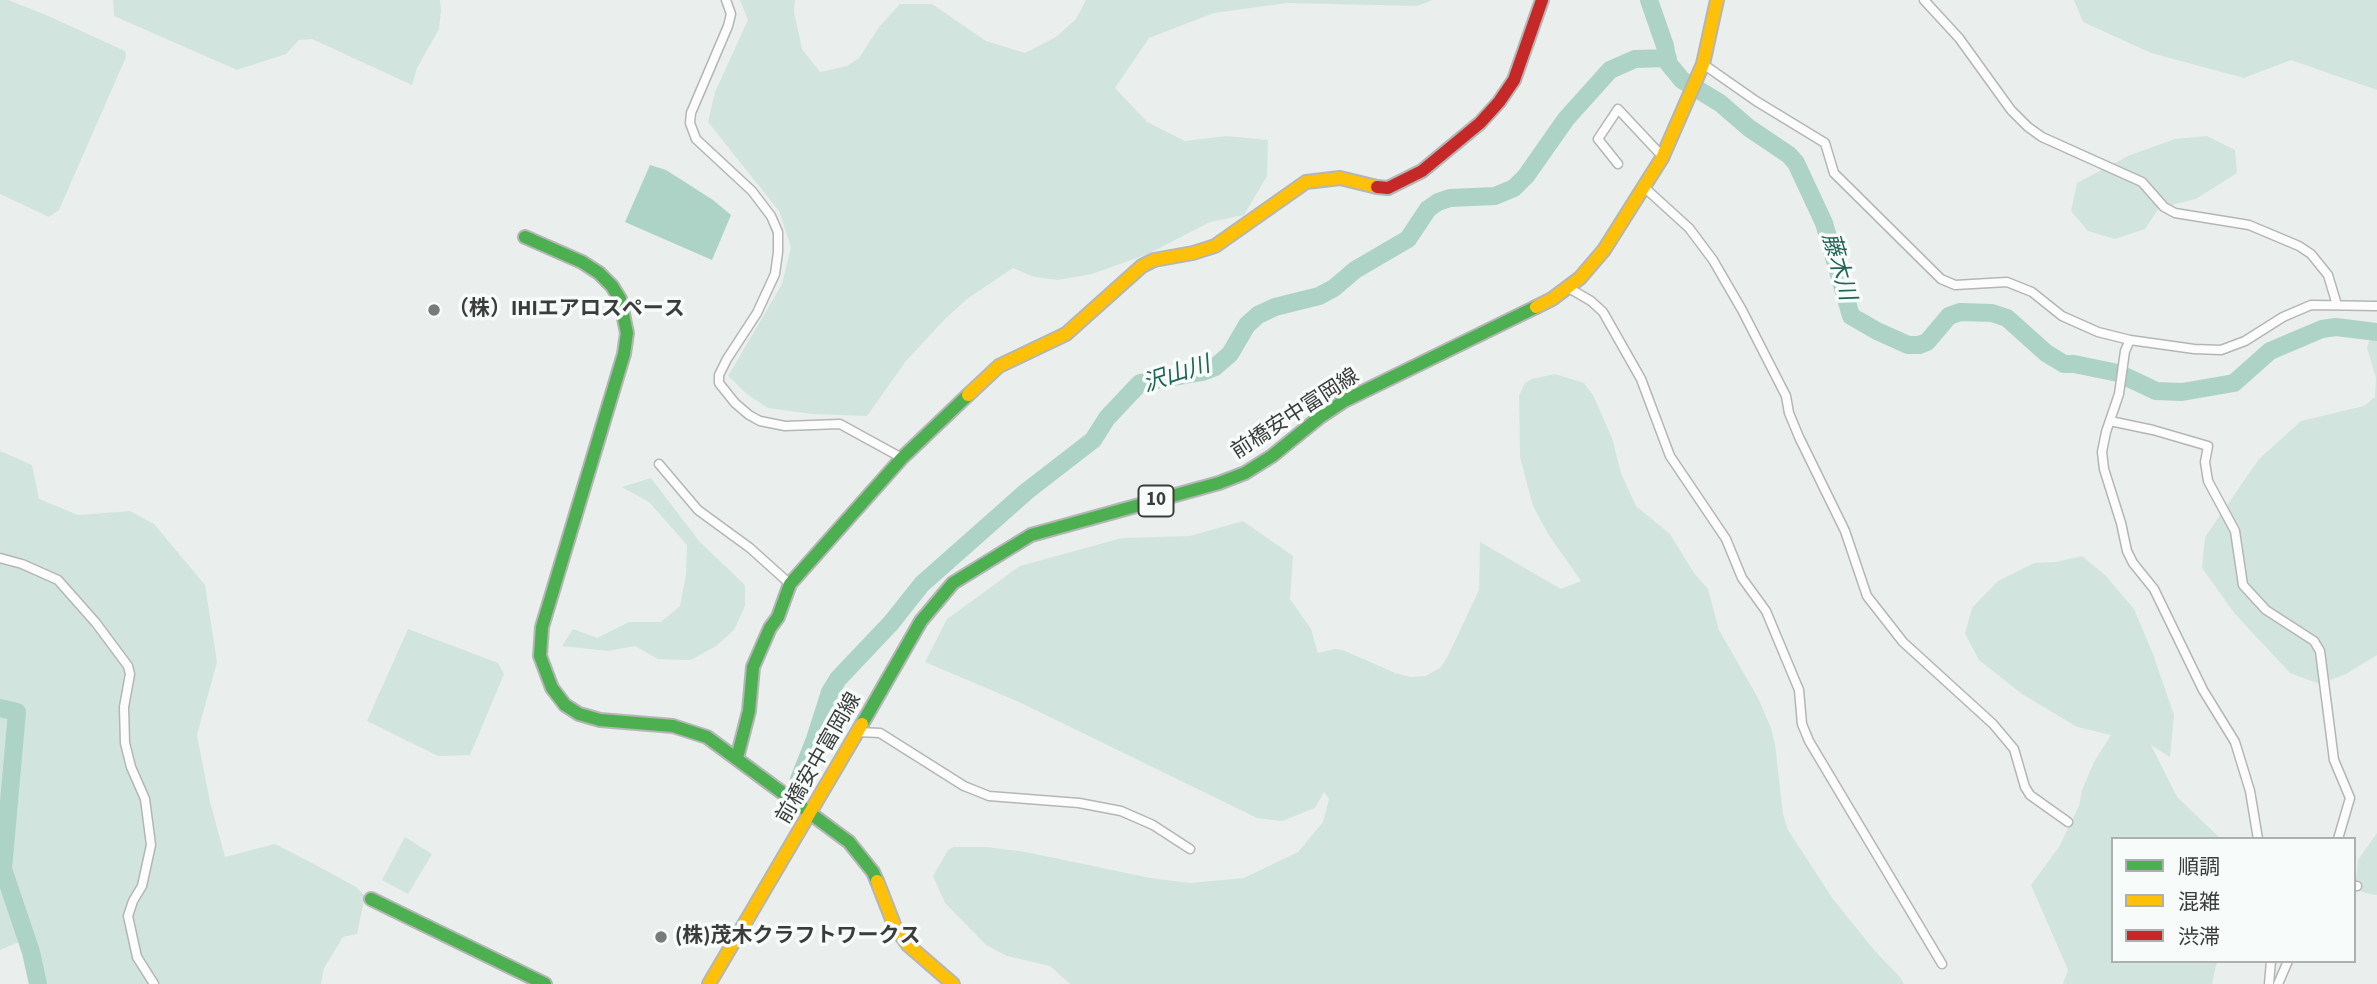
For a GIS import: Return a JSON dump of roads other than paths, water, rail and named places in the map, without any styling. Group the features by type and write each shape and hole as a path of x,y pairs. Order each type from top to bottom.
{"street":[{"path":"726,0 731,14 728,26 691,113 690,123 696,139 752,191 771,216 778,232 778,252 775,274 757,313 727,359 719,376 719,383 735,403 760,421 785,426 840,424 902,458"},
{"path":"737,758 749,711 753,667 770,628 778,617 790,584 902,458 999,366 1066,334 1142,266 1154,260 1215,246 1306,182 1340,178 1388,188 1422,171 1480,123 1499,102 1514,80 1542,0"},
{"name":"10","path":"1702,67 1717,0"},
{"path":"1924,0 1959,38 2011,110 2028,127 2042,137 2143,182 2164,207 2175,213 2236,222 2299,246 2311,254 2328,275 2337,305"},
{"path":"1702,67 1825,143 1834,173 1941,279 1955,285 2007,282 2032,292 2062,316 2098,332 2130,340 2221,350 2245,341 2296,310 2311,305 2377,306"},
{"name":"前橋安中富岡線","path":"709,984 811,814 921,621 953,583 1031,535 1219,483 1245,473 1272,456 1344,401 1552,299 1580,278 1604,250 1645,188 1663,157 1702,67"},
{"path":"1618,164 1598,139 1618,108 1663,157"},
{"path":"1645,188 1689,228 1713,260 1742,310 1786,396 1798,437 1845,531 1867,596 1903,642 1993,724 2014,749 2025,788 2030,795 2068,822"},
{"path":"524,237 582,262 599,273 620,299 627,333 624,354 542,627 540,656 552,688 565,705 579,714 619,722 673,726 707,737 737,758 849,842 873,872 895,926 908,945 953,984"},
{"path":"1567,288 1591,301 1603,312 1641,379 1670,456 1726,539 1742,578 1766,611 1800,690 1802,724 1809,741 1942,964"},
{"path":"2130,340 2125,351 2119,394 2102,452 2104,470 2127,551 2154,589 2203,690 2235,742 2250,791 2258,837"},
{"path":"2110,421 2208,446 2205,456 2208,481 2235,531 2243,585 2266,610 2314,641 2320,651 2334,760 2350,798 2339,837"},
{"path":"659,464 698,510 750,548 790,584"},
{"path":"0,558 22,564 58,580 96,623 128,666 130,674 124,707 125,743 131,767 145,799 151,845 142,886 128,916 137,957 154,984"},
{"path":"858,732 880,733 964,786 989,796 1079,803 1121,811 1153,825 1189,849"},
{"path":"372,900 545,984"},
{"path":"2269,984 2271,963"},
{"path":"2278,984 2287,963"}],"waterway":[{"name":"藤木川","path":"1649,0 1668,63 1682,80 1720,103 1796,163 1824,223 1851,316 1877,331 1908,345 1919,345 1927,342 1949,316 1960,312 1992,313 2007,318 2046,353 2064,364 2118,373 2156,391 2182,392 2234,383 2270,351 2322,329 2336,327 2377,332"},
{"name":"沢山川","path":"798,782 830,692 838,679 891,623 922,584 1027,491 1093,440 1107,418 1140,383 1202,372 1215,367 1230,354 1247,325 1258,315 1275,307 1319,296 1334,288 1355,270 1408,239 1428,209 1438,202 1450,198 1495,196 1514,188 1526,176 1566,119 1610,70 1635,59 1668,58"},
{"path":"0,708 17,712 3,869 31,952 38,984"}],"place":[{"name":"（株）IHIエアロスペース","path":"434,310"},
{"name":"(株)茂木クラフトワークス","path":"661,937"}]}
